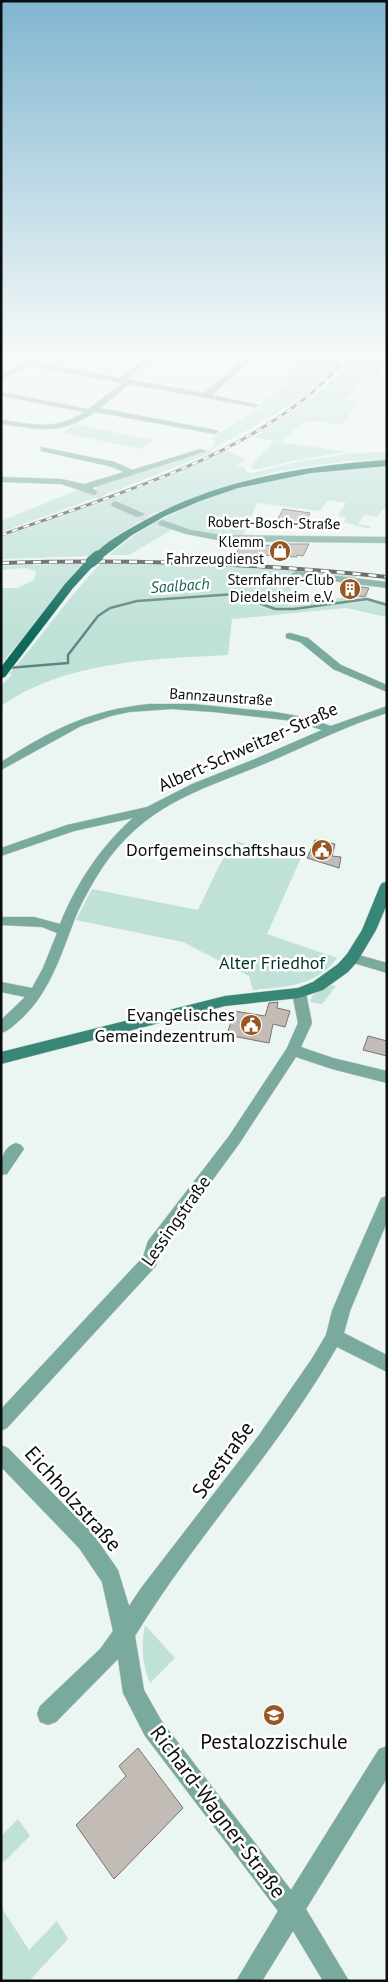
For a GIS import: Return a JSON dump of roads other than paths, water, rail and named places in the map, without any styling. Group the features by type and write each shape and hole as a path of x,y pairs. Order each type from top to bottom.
{"main road":[{"path":"1,675 16,658 69,586 94,559 121,537 160,515 230,488 301,470 387,463"}],"street":[{"path":"46,449 112,464 132,473"},
{"path":"85,487 203,451"},
{"path":"1,479 66,482 85,487 96,493"},
{"path":"115,504 140,515"},
{"name":"Robert-Bosch-Straße","path":"162,523 189,532 222,538 387,540"},
{"path":"296,574 387,585"},
{"path":"290,636 304,640 337,666 387,689"},
{"name":"Bannzaunstraße","path":"1,767 59,732 89,719 106,714 141,709 218,708 308,720 330,729"},
{"name":"Albert-Schweitzer-Straße","path":"1,1028 20,1013 35,994 48,972 83,888 119,837 150,810 184,792 274,755 330,729 387,709"},
{"path":"1,852 71,828 150,810"},
{"path":"94,823 119,837"},
{"path":"1,1058 225,1001 299,993 318,986 344,968 352,958 369,930 386,891"},
{"path":"1,921 42,922 55,925 64,931"},
{"path":"352,958 387,968"},
{"path":"1,987 35,994"},
{"name":"Lessingstraße","path":"1,1422 150,1261 154,1246 234,1140 293,1050 306,1023 299,993"},
{"path":"293,1050 332,1063 387,1077"},
{"path":"1,1169 16,1149"},
{"name":"Seestraße","path":"48,1714 107,1656 124,1634 148,1596 266,1441 317,1366 334,1337 341,1311 356,1273 387,1203"},
{"path":"334,1337 387,1364"},
{"name":"Eichholzstraße","path":"1,1454 86,1542 111,1578 119,1605 124,1634"},
{"name":"Richard-Wagner-Straße","path":"124,1634 134,1693 153,1728 304,1924 337,1981"},
{"path":"248,1981 387,1757"}],"waterway":[{"name":"Saalbach","path":"8,668 68,663 68,655 98,616 110,608 137,601 235,594 275,609 294,609 367,599 387,605"}],"tunnel":[{"path":"96,493 115,504"},
{"path":"140,515 162,523"}],"railway":[{"path":"1,535 158,479 223,449"},
{"path":"1,563 194,563 290,568 387,577"}],"place":[{"name":"Klemm Fahrzeugdienst","path":"280,551"},
{"name":"Sternfahrer-Club Diedelsheim e.V.","path":"350,589"},
{"name":"Dorfgemeinschaftshaus","path":"322,850"},
{"name":"Evangelisches Gemeindezentrum","path":"251,1025"},
{"name":"Pestalozzischule","path":"274,1715"}],"park label":[{"name":"Alter Friedhof","path":"272,963"}]}
